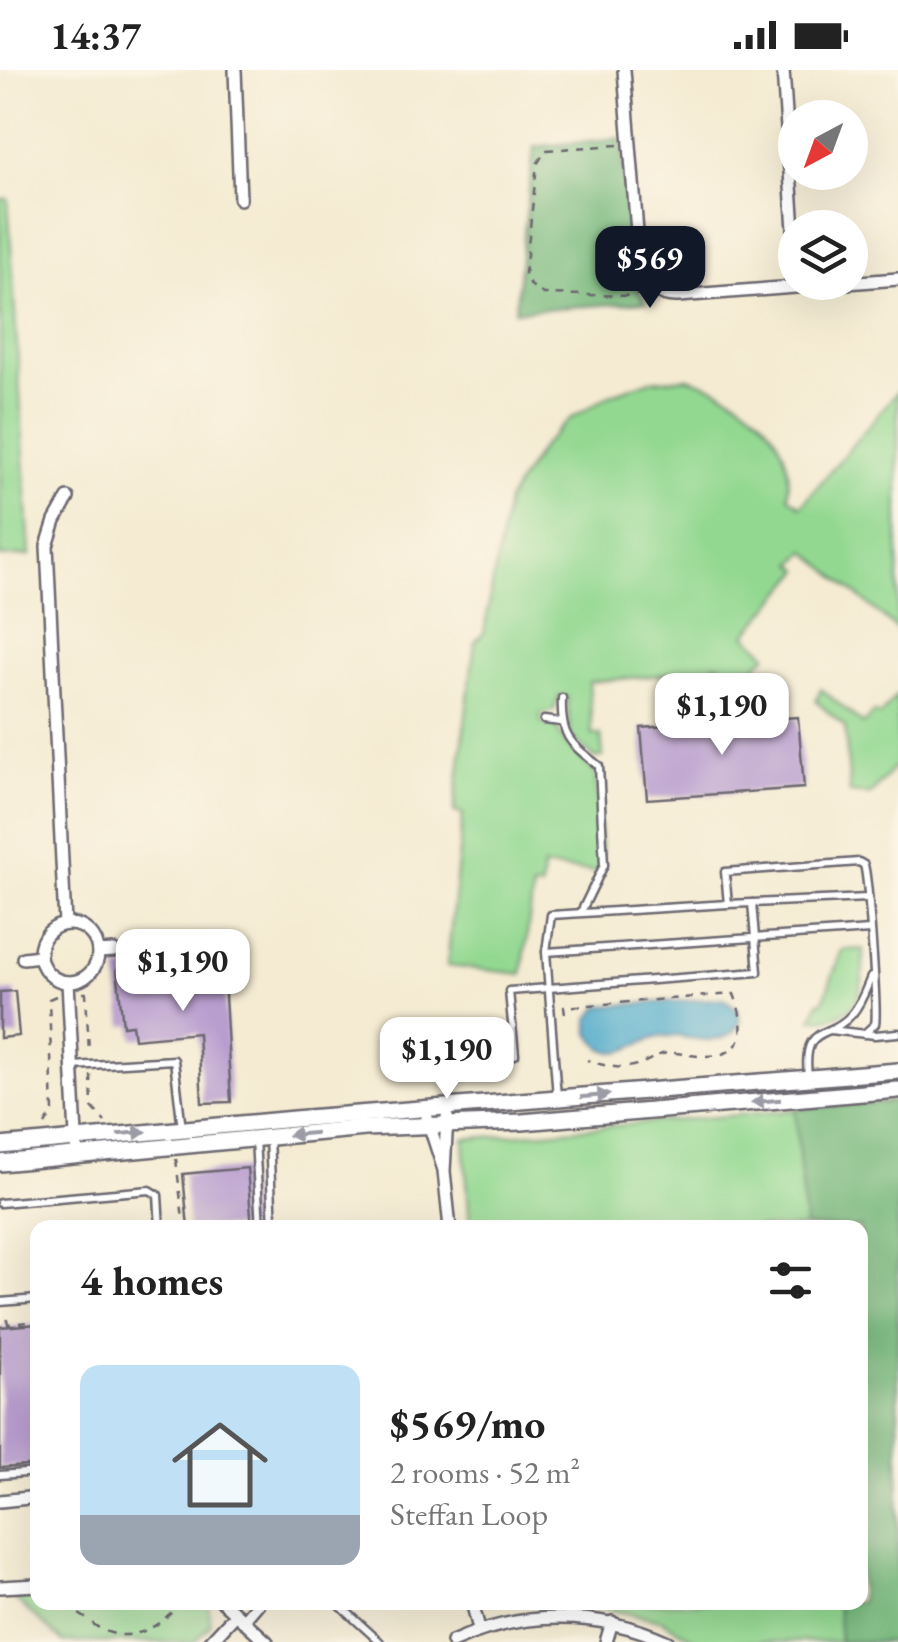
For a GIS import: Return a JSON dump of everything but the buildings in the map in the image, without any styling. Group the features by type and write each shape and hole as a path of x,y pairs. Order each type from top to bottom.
{"street":[{"path":"234,70 240,198"},
{"path":"624,70 640,269 647,283 666,296 778,287"},
{"path":"783,70 793,210"},
{"path":"868,282 898,280"},
{"path":"65,924 48,546 55,521 68,498"},
{"path":"65,924 84,928 96,942 98,952 93,970 68,986 50,975 40,956 48,932 65,924"},
{"path":"98,952 114,951"},
{"path":"23,958 40,956"},
{"path":"68,986 77,1155"},
{"path":"447,1116 557,1099 898,1071"},
{"path":"814,1077 818,1096"},
{"path":"0,1163 261,1130 447,1116 559,1118 898,1090"},
{"path":"557,1099 559,1118"},
{"path":"447,1116 444,1171 449,1220"},
{"path":"427,1117 444,1171"},
{"path":"0,1146 182,1129 261,1130"},
{"path":"0,1500 30,1498"},
{"path":"0,1587 30,1585"},
{"path":"232,1610 268,1642"},
{"path":"210,1642 248,1610"},
{"path":"474,1610 479,1630"},
{"path":"452,1642 525,1618 612,1622 668,1642"},
{"path":"606,1642 612,1622"}],"lane":[{"path":"562,698 561,722 571,743 599,766 604,866 580,913"},
{"path":"544,720 561,722"},
{"path":"728,904 724,872 859,862 866,870 878,1017 864,1034"},
{"path":"557,1099 547,988 550,915 868,898"},
{"path":"450,1062 512,1058 516,1052 509,991 758,972 752,903"},
{"path":"546,952 870,930"},
{"path":"814,1077 807,1064 813,1039 851,1015 872,975"},
{"path":"826,1030 898,1034"},
{"path":"72,1066 174,1060 182,1129"},
{"path":"260,1220 261,1130"},
{"path":"261,1130 273,1220"},
{"path":"2,1203 150,1190 158,1195 160,1220"},
{"path":"0,1302 30,1300"},
{"path":"0,1475 30,1473"},
{"path":"345,1610 380,1642"}],"path":[{"path":"625,144 546,150 541,155 524,272 529,284 543,294 634,296 648,288"},
{"path":"44,1127 53,1112 49,998 68,986 86,993 92,1107 104,1121 119,1125"},
{"path":"565,1014 564,1006 734,994 744,1020 738,1044 726,1054 663,1053 632,1067 615,1069 587,1060"},
{"path":"175,1154 183,1220"},
{"path":"6,1312 8,1324 30,1322"},
{"path":"72,1610 102,1632 120,1636 146,1628 173,1610"}],"green space":[{"path":"621,138 634,283 646,302 515,311 534,147"},
{"path":"0,199 8,199 30,555 0,557"},
{"path":"688,378 728,394 761,419 783,453 788,496 801,506 898,391 898,630 806,551 794,564 801,570 746,635 767,654 755,668 721,670 720,664 714,664 713,670 589,682 592,735 601,735 603,757 594,758 571,736 567,696 559,696 554,710 540,715 541,722 556,727 567,745 595,773 602,856 598,872 543,867 541,888 533,888 522,974 447,966 463,814 454,812 475,642 484,633 507,501 543,445 570,419 610,395 648,381"},
{"path":"821,689 863,724 874,712 880,715 898,694 898,763 870,795 850,793 845,727 816,701"},
{"path":"863,949 863,978 856,1000 841,1014 812,1019 819,1002 823,1002 842,950"},
{"path":"898,1101 898,1642 699,1642 661,1620 612,1610 868,1610 868,1220 470,1220 464,1139"},
{"path":"898,1101 898,1642 840,1642 838,1610 868,1610 868,1220 804,1220 795,1109"},
{"path":"30,1597 30,1610 209,1610 211,1624 194,1642 63,1642 14,1598"}],"water":[{"path":"724,998 738,1010 740,1022 726,1037 717,1040 667,1036 616,1052 598,1044 589,1032 589,1019 601,1006"}]}
